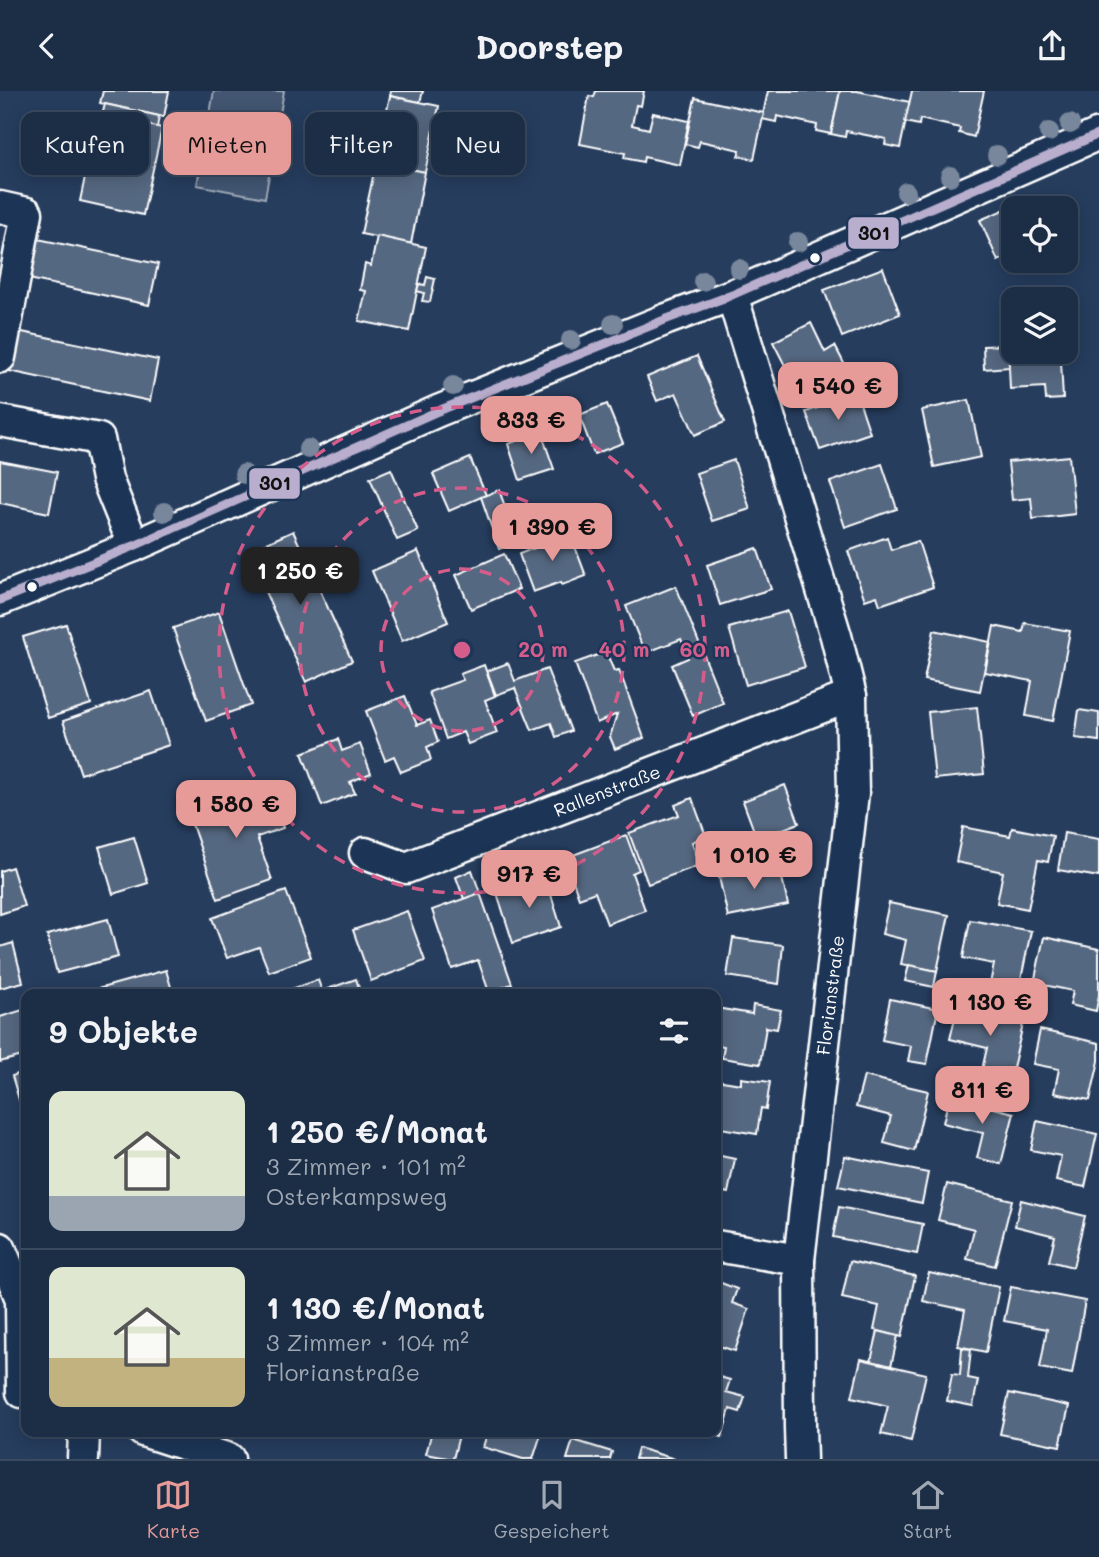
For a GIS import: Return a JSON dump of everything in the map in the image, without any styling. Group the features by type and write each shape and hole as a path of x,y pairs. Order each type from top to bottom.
{"street":[{"path":"0,600 134,546 438,411 732,295 1099,134"},
{"path":"0,207 27,213 0,358"},
{"name":"Florianstraße","path":"732,295 836,636 850,696 853,793 799,1260 801,1459"},
{"path":"0,421 99,439 107,479 134,546"},
{"name":"Rallenstraße","path":"365,853 406,868 850,696"},
{"path":"721,1247 799,1260"},
{"path":"0,1248 21,1299 16,1390"},
{"path":"83,1459 84,1437"},
{"path":"161,1437 229,1459"}],"shaded area":[{"path":"214,91 284,91 280,112 210,112"},
{"path":"199,175 269,175 265,198 197,185"}],"building":[{"path":"103,91 169,91 163,117 100,103"},
{"path":"391,91 423,91 420,102 390,96"},
{"path":"596,91 644,91 641,106 636,105 632,125 649,129 653,113 689,121 680,165 644,157 643,162 624,158 625,153 580,144 589,96 594,97"},
{"path":"768,91 840,91 831,134 816,131 817,125 777,116 776,122 762,119"},
{"path":"840,91 857,91 910,102 900,148 885,145 886,139 846,131 845,137 831,134"},
{"path":"912,91 984,91 974,137 959,133 960,128 920,119 919,125 905,122"},
{"path":"390,96 439,106 438,112 431,112 431,144 425,172 417,170 417,112 387,112"},
{"path":"695,98 764,113 754,159 738,156 740,150 700,141 698,147 685,144"},
{"path":"105,104 141,112 103,112"},
{"path":"149,114 159,116 157,128 149,126"},
{"path":"149,125 162,128 143,215 80,201 85,175 149,175"},
{"path":"417,170 425,172 411,244 361,234 373,175 417,175"},
{"path":"1001,211 1001,260 998,261 980,220"},
{"path":"377,236 426,247 409,331 359,321 366,291 360,290 365,264 371,266"},
{"path":"38,239 158,264 149,305 29,279"},
{"path":"883,268 900,314 842,337 824,290"},
{"path":"427,277 435,279 430,302 422,301 424,293 417,291 419,284 425,285"},
{"path":"811,323 825,352 835,346 851,377 841,383 836,372 798,391 773,342"},
{"path":"17,331 158,360 150,401 9,371"},
{"path":"1001,345 1001,364 1009,364 1009,367 984,369 983,346"},
{"path":"697,356 725,422 695,435 676,393 657,401 647,377"},
{"path":"1009,364 1061,364 1063,399 1046,400 1045,387 1010,389"},
{"path":"857,394 870,433 820,450 806,412"},
{"path":"969,400 981,457 934,467 922,410"},
{"path":"607,404 623,443 594,454 579,415"},
{"path":"541,432 554,469 520,480 508,444"},
{"path":"1069,456 1075,514 1033,519 1031,498 1012,500 1008,462"},
{"path":"470,458 486,495 449,511 433,474"},
{"path":"734,460 750,509 712,521 696,473"},
{"path":"0,461 57,472 49,513 0,503"},
{"path":"882,464 897,509 845,527 830,482"},
{"path":"391,469 418,531 397,540 370,478"},
{"path":"499,490 518,542 499,549 481,497"},
{"path":"293,531 352,661 306,682 247,552"},
{"path":"549,533 553,543 571,536 586,576 533,592 519,554 535,548 532,539"},
{"path":"887,537 891,550 918,541 933,587 880,605 877,596 865,600 848,551"},
{"path":"757,548 771,589 720,605 707,565"},
{"path":"418,551 448,622 402,641 372,571"},
{"path":"504,554 519,589 471,609 456,575"},
{"path":"676,586 723,703 693,716 672,665 688,658 681,639 645,653 626,606"},
{"path":"788,611 805,667 746,685 729,628"},
{"path":"219,612 251,705 206,721 173,628"},
{"path":"1025,623 1070,631 1053,721 1026,716 1032,681 985,672 994,626 1023,632"},
{"path":"66,624 91,704 48,718 23,637"},
{"path":"934,630 990,642 980,691 924,680"},
{"path":"606,652 614,671 619,670 644,738 615,749 610,737 617,714 597,723 575,663"},
{"path":"508,663 515,681 547,669 571,731 556,737 551,723 532,730 515,688 496,695 487,671"},
{"path":"484,665 495,696 485,700 497,733 468,744 463,732 446,739 429,692 463,680 460,674"},
{"path":"151,691 169,745 81,774 63,721"},
{"path":"405,696 417,725 430,720 438,742 427,747 431,760 401,772 394,756 385,760 366,711"},
{"path":"977,707 984,774 935,779 928,712"},
{"path":"1079,710 1099,713 1099,741 1075,738"},
{"path":"338,739 342,751 360,744 371,773 350,782 355,793 322,806 302,753"},
{"path":"269,785 283,828 257,837 272,880 218,899 188,813"},
{"path":"785,785 799,823 757,839 743,801"},
{"path":"692,798 706,836 692,842 700,865 648,884 629,833 679,815 675,805"},
{"path":"963,827 1010,836 1012,828 1053,836 1048,862 1038,860 1028,909 997,903 1003,872 956,862"},
{"path":"1064,833 1099,839 1099,877 1058,870"},
{"path":"626,835 639,870 632,873 645,910 607,924 595,892 579,898 565,858"},
{"path":"134,837 148,883 113,894 99,847"},
{"path":"779,864 788,905 728,917 719,877"},
{"path":"12,867 24,906 0,914 0,871"},
{"path":"472,870 480,893 464,899 456,877"},
{"path":"546,878 561,927 513,943 497,893"},
{"path":"286,891 311,957 269,972 259,947 227,958 212,918"},
{"path":"480,893 512,984 488,989 478,960 452,969 432,910"},
{"path":"889,903 949,915 937,971 901,964 906,940 882,934"},
{"path":"407,911 425,961 371,981 353,930"},
{"path":"108,919 118,957 57,973 47,935"},
{"path":"970,920 1031,931 1018,994 989,989 994,964 963,958"},
{"path":"1044,937 1099,949 1099,995 1096,1011 1070,1005 1073,991 1034,983"},
{"path":"733,938 783,945 779,984 727,976"},
{"path":"13,943 23,982 0,988 0,947"},
{"path":"909,965 937,971 934,987 905,981"},
{"path":"166,970 172,989 98,989"},
{"path":"356,979 359,989 328,989"},
{"path":"318,980 321,989 292,989"},
{"path":"890,999 938,1009 927,1064 908,1061 911,1046 882,1040"},
{"path":"753,1005 781,1010 777,1029 766,1027 760,1064 722,1058 724,1046 721,1046 721,1009 752,1014"},
{"path":"958,1005 1024,1020 1010,1081 981,1074 987,1048 950,1039"},
{"path":"21,1011 21,1056 0,1062 0,1017"},
{"path":"1040,1030 1099,1043 1099,1061 1090,1100 1054,1093 1059,1069 1033,1064"},
{"path":"21,1073 21,1106 12,1076"},
{"path":"864,1076 928,1091 914,1151 884,1143 891,1116 856,1107"},
{"path":"741,1078 770,1082 766,1109 761,1108 757,1134 721,1128 721,1081 741,1084"},
{"path":"949,1097 1014,1113 1001,1164 977,1158 983,1133 943,1123"},
{"path":"1037,1121 1097,1134 1085,1187 1056,1181 1061,1156 1031,1150"},
{"path":"721,1156 735,1159 728,1193 721,1191"},
{"path":"845,1156 928,1173 922,1203 838,1186"},
{"path":"947,1184 1012,1200 995,1266 967,1259 974,1229 938,1220"},
{"path":"1021,1200 1085,1216 1073,1267 1049,1261 1055,1236 1015,1226"},
{"path":"839,1207 923,1224 917,1254 833,1237"},
{"path":"850,1261 915,1276 902,1337 874,1330 879,1306 842,1298"},
{"path":"929,1273 999,1287 986,1352 958,1346 965,1310 923,1301"},
{"path":"721,1283 737,1289 732,1303 749,1309 735,1351 721,1347"},
{"path":"1011,1287 1085,1301 1072,1374 1040,1368 1047,1329 1004,1321"},
{"path":"878,1331 898,1336 891,1366 871,1361"},
{"path":"962,1348 971,1349 968,1378 978,1380 973,1406 947,1401 952,1374 960,1375"},
{"path":"861,1359 926,1374 911,1441 881,1434 888,1406 852,1397"},
{"path":"721,1377 730,1380 726,1392 745,1397 740,1412 730,1409 722,1437"},
{"path":"1009,1393 1069,1406 1060,1446 1000,1434"},
{"path":"430,1437 458,1437 453,1459 426,1454"},
{"path":"486,1437 540,1437 533,1459 523,1459 483,1447"},
{"path":"573,1440 612,1452 610,1459 567,1459"},
{"path":"638,1448 675,1459 635,1459"}],"transit line":[{"name":"301","path":"0,600 134,546 438,411 732,295 1099,134"}]}
